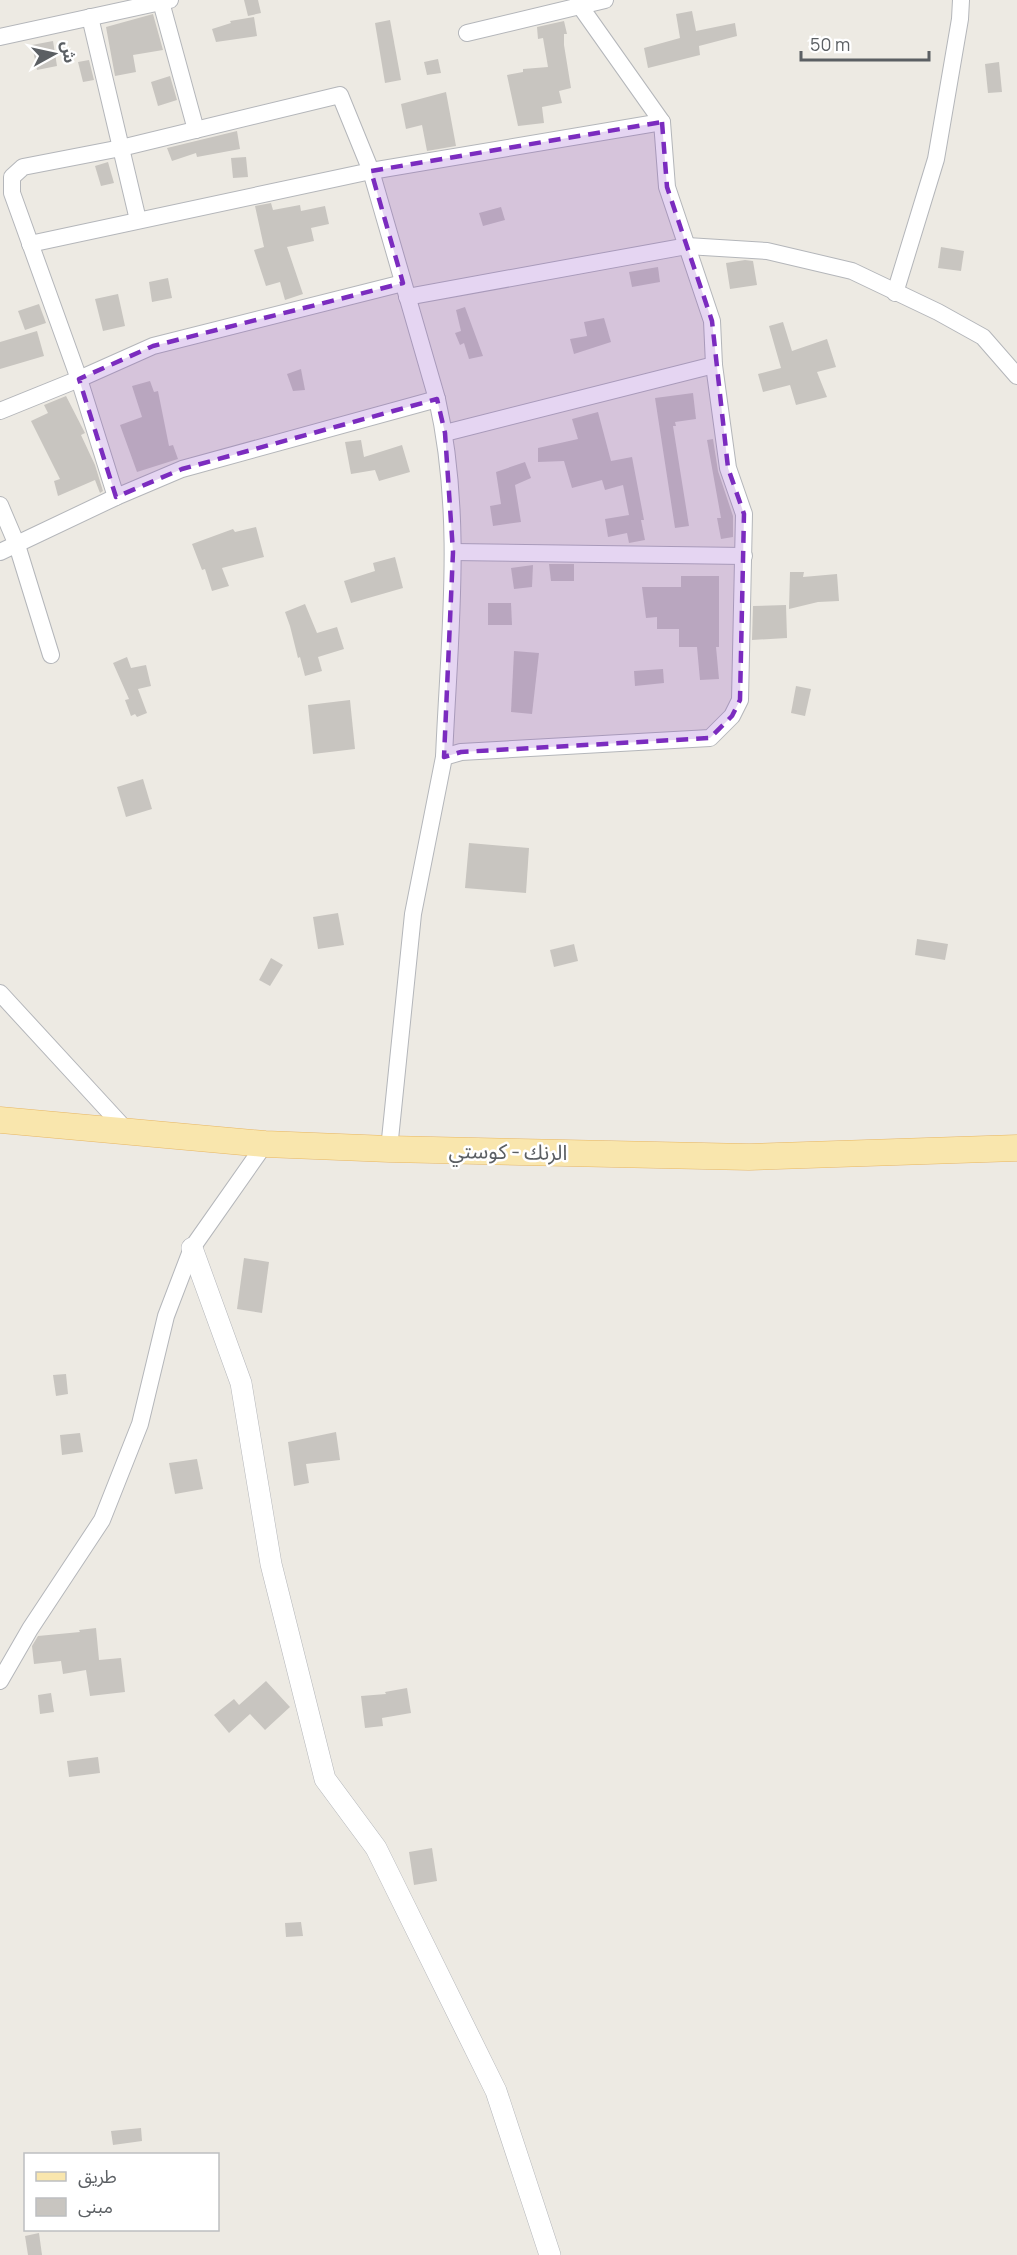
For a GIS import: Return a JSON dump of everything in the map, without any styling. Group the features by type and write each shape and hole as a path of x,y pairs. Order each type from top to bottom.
{"main road":[{"name":"الرنك - كوستي","path":"0,1120 264,1143 389,1149 749,1158 1017,1148"}],"street":[{"path":"467,33 579,3 605,0"},
{"path":"895,293 936,159 960,19 961,0"},
{"path":"0,37 166,1 196,130"},
{"path":"444,757 460,752 710,738 732,716 740,700 744,514 728,468 714,366 711,321 667,187 662,122 579,3"},
{"path":"90,17 138,220"},
{"path":"116,497 79,379 12,193 12,177 23,167 121,148 340,95 371,171 437,399 445,433 453,552 444,757 413,914 389,1149"},
{"path":"30,244 371,171 662,122"},
{"path":"0,411 153,346 405,290 687,246 767,251 852,271 938,312 983,337 1017,376"},
{"path":"445,433 714,366"},
{"path":"0,552 116,497 182,469 437,399"},
{"path":"0,505 17,545 51,656"},
{"path":"453,552 744,556"},
{"path":"0,993 127,1131"},
{"path":"0,1681 30,1629 102,1520 140,1424 166,1316 192,1248 264,1143"},
{"path":"192,1248 242,1383 271,1564 325,1779 376,1848 496,2091 550,2255"}],"highlighted area":[{"path":"662,122 667,187 712,321 728,468 744,514 740,700 732,716 710,738 461,752 444,757 453,552 445,433 437,399 182,469 116,497 79,379 153,346 403,283 371,171"}],"building":[{"path":"244,0 258,0 261,13 248,16"},
{"path":"692,11 696,31 735,23 737,36 699,46 700,55 648,68 644,48 680,38 676,14"},
{"path":"153,14 163,50 133,55 136,72 115,76 106,27"},
{"path":"254,17 257,36 216,42 212,29 231,23 230,21"},
{"path":"390,20 401,80 385,83 375,23"},
{"path":"564,21 567,34 564,34 564,45 571,88 559,91 562,103 542,107 544,123 518,126 507,75 523,72 523,69 548,67 543,38 538,39 537,27"},
{"path":"53,41 57,66 37,70 32,45"},
{"path":"438,59 441,73 427,75 424,62"},
{"path":"89,60 94,80 83,82 78,62"},
{"path":"999,62 1002,92 988,93 985,64"},
{"path":"170,76 177,100 158,106 151,82"},
{"path":"446,92 456,146 427,151 422,125 406,129 401,104"},
{"path":"237,131 240,149 197,157 196,153 172,161 167,148"},
{"path":"246,157 248,177 233,178 231,158"},
{"path":"108,162 114,183 101,186 95,166"},
{"path":"271,203 273,210 300,205 301,211 325,206 329,224 311,228 314,241 287,247 303,294 285,300 280,282 266,286 254,250 264,247 255,206"},
{"path":"501,207 505,220 483,226 479,213"},
{"path":"941,247 964,251 961,271 938,268"},
{"path":"753,261 757,285 730,289 726,263"},
{"path":"658,267 660,282 632,287 629,272"},
{"path":"168,278 172,298 152,302 149,282"},
{"path":"118,294 125,326 103,331 95,299"},
{"path":"39,304 46,323 25,330 18,311"},
{"path":"465,307 483,356 469,359 464,343 460,345 455,333 461,331 456,310"},
{"path":"604,318 611,342 574,354 570,339 587,336 584,322"},
{"path":"783,322 792,351 827,339 836,367 817,372 827,397 796,405 790,385 763,392 758,374 781,368 769,326"},
{"path":"37,331 44,356 0,369 0,342"},
{"path":"301,369 305,390 293,391 287,374"},
{"path":"150,381 154,392 158,391 169,446 173,445 178,459 137,472 120,425 142,417 132,386"},
{"path":"693,393 696,419 675,422 676,426 673,426 689,526 675,528 655,398"},
{"path":"66,396 85,433 81,435 95,465 103,491 100,493 95,480 58,496 54,481 60,479 31,421 48,413 44,405"},
{"path":"598,412 611,461 632,457 644,520 641,520 645,540 629,543 627,533 608,537 605,519 629,515 623,485 605,490 602,480 572,488 564,461 538,462 538,448 578,439 572,419"},
{"path":"713,439 718,471 733,516 733,537 721,539 717,518 721,518 707,440"},
{"path":"361,440 364,457 402,445 410,472 379,481 375,470 351,474 345,442"},
{"path":"525,462 531,478 515,485 521,522 493,526 490,506 501,504 496,472"},
{"path":"256,527 264,557 222,568 229,586 212,591 205,569 202,570 192,544 233,529 235,532"},
{"path":"395,557 403,588 351,603 344,581 375,571 373,563"},
{"path":"549,564 574,564 574,581 551,581"},
{"path":"533,565 532,587 514,589 511,568"},
{"path":"790,572 804,572 803,577 837,574 839,601 818,602 789,609"},
{"path":"681,576 719,576 719,647 716,647 719,679 700,680 697,647 679,647 679,629 657,629 657,617 646,618 642,587 681,587"},
{"path":"488,603 511,603 512,625 488,625"},
{"path":"305,604 317,633 337,627 344,649 318,657 322,671 305,676 285,612"},
{"path":"786,605 787,638 752,640 753,606"},
{"path":"514,651 539,653 532,714 511,712"},
{"path":"127,657 131,668 146,665 151,686 138,689 147,713 137,717 135,714 131,716 125,700 129,699 113,663"},
{"path":"663,669 664,683 635,686 634,671"},
{"path":"796,686 811,689 805,716 791,713"},
{"path":"350,700 355,749 313,754 308,705"},
{"path":"143,779 152,809 126,817 117,787"},
{"path":"469,843 529,848 526,893 465,888"},
{"path":"338,913 344,945 318,949 313,917"},
{"path":"917,939 948,944 945,960 915,955"},
{"path":"574,944 578,961 554,967 550,950"},
{"path":"271,958 283,965 270,986 259,980"},
{"path":"244,1258 269,1262 262,1313 237,1309"},
{"path":"66,1374 68,1394 56,1396 53,1375"},
{"path":"336,1432 340,1460 306,1464 309,1483 294,1486 288,1442"},
{"path":"80,1433 83,1452 62,1455 60,1435"},
{"path":"197,1459 203,1489 175,1494 169,1463"},
{"path":"96,1628 99,1660 121,1658 125,1692 90,1696 86,1670 63,1674 61,1661 34,1664 32,1646 38,1636"},
{"path":"266,1681 290,1707 265,1730 250,1714 229,1733 214,1715 234,1699 239,1705"},
{"path":"407,1688 411,1713 382,1718 383,1726 365,1728 361,1696 386,1694 385,1692"},
{"path":"51,1693 54,1712 40,1714 38,1695"},
{"path":"98,1757 100,1773 69,1777 67,1761"},
{"path":"432,1848 437,1881 414,1885 409,1852"},
{"path":"301,1922 303,1936 286,1937 285,1923"},
{"path":"141,2128 142,2141 113,2145 111,2131"},
{"path":"39,2233 42,2255 28,2255 25,2236"}]}
